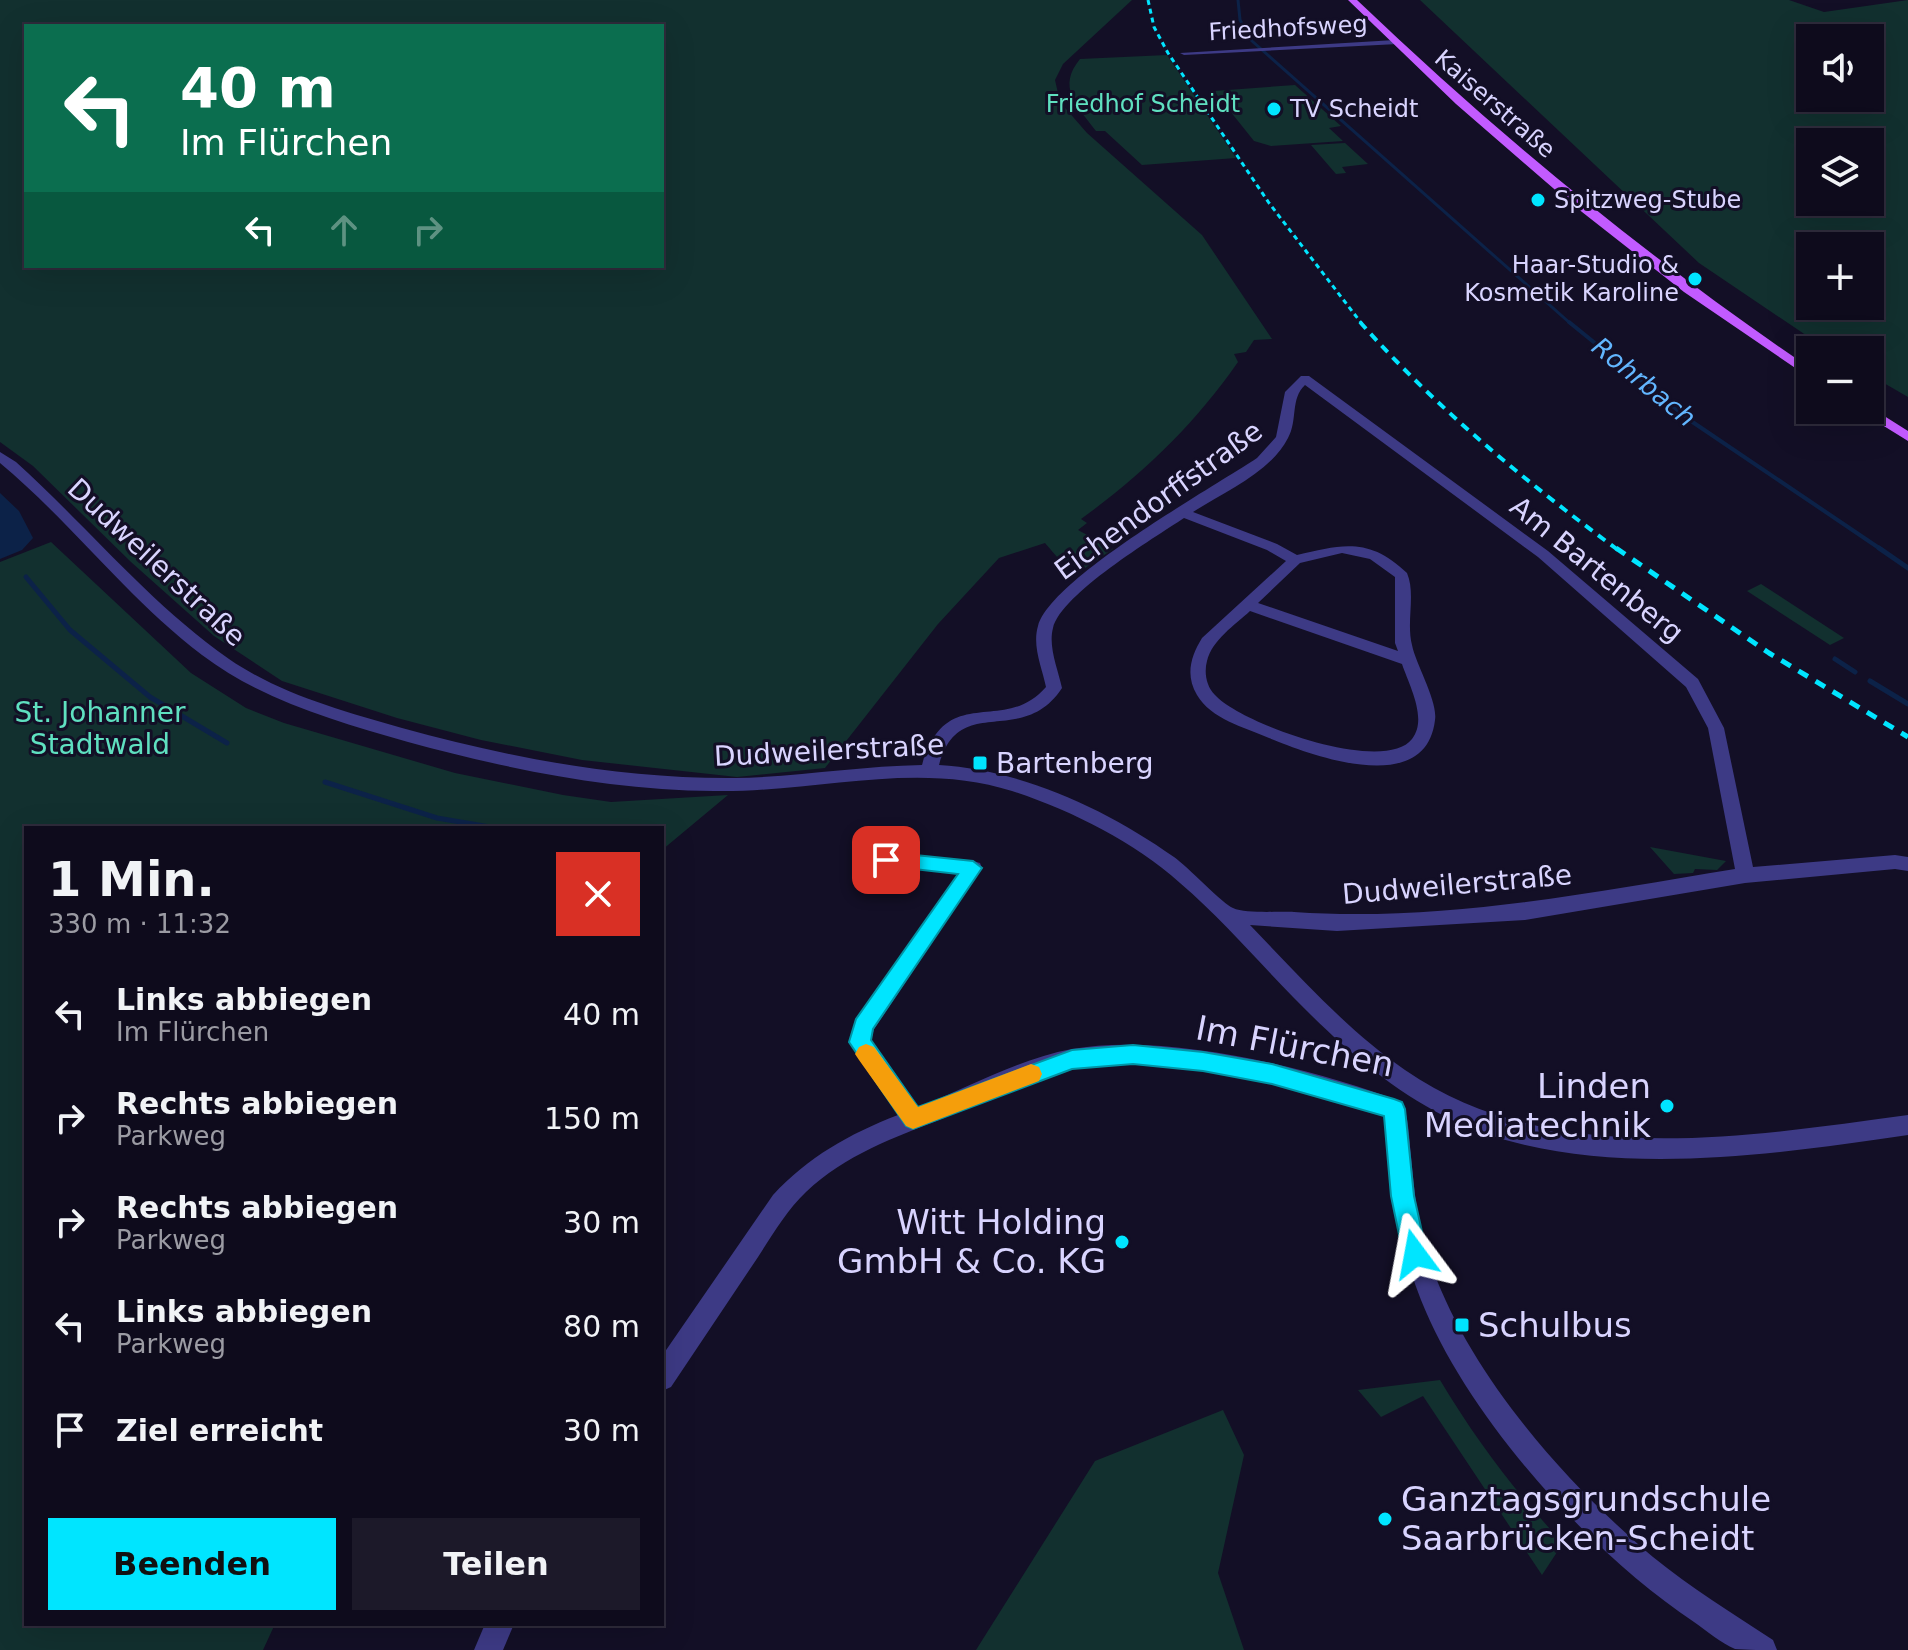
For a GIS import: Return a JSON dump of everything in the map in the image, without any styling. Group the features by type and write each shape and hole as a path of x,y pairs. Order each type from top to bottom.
{"main road":[{"name":"Kaiserstraße","path":"1352,0 1481,124 1722,316 1796,365"},
{"path":"1884,422 1908,437"}],"street":[{"name":"Friedhofsweg","path":"1184,53 1395,42"},
{"name":"Eichendorffstraße","path":"929,769 931,749 952,725 970,718 1023,713 1045,702 1054,688 1044,649 1050,616 1073,591 1262,461 1283,442 1288,430 1291,392 1305,379"},
{"name":"Am Bartenberg","path":"1305,379 1543,554 1692,683 1716,728 1745,875"},
{"name":"Dudweilerstraße","path":"0,456 199,644 244,677 305,705 471,752 622,779 690,784 778,783 929,769 975,774 1014,785 1085,815 1165,862 1226,916 1337,923 1525,912 1745,875 1895,862 1908,864"},
{"path":"1184,513 1272,547 1295,560"},
{"path":"1342,549 1366,551 1388,562 1402,576 1403,643 1407,660 1422,690 1428,717 1428,730 1421,742 1410,751 1378,760 1362,760 1321,750 1228,713 1205,695 1197,675 1201,652 1295,560 1342,549"},
{"path":"1249,605 1407,660"},
{"path":"886,860 973,868 864,1026 860,1042 913,1119"},
{"name":"Im Flürchen","path":"1226,916 1350,1036 1416,1090 1487,1126 1554,1140 1711,1148 1806,1140 1908,1125"},
{"name":"Im Flürchen","path":"664,1375 781,1203 802,1178 828,1158 862,1139 913,1119 1072,1059 1133,1055 1203,1061 1272,1074 1394,1109 1416,1090"},
{"path":"1394,1109 1403,1196 1415,1254 1439,1313 1476,1377 1575,1501 1681,1596 1763,1650"},
{"path":"488,1650 499,1626"}],"green space":[{"path":"0,0 1132,0 1063,64 1055,80 1060,102 1087,133 1202,235 1272,339 1254,340 1246,352 1234,354 1238,362 1186,427 1125,485 1081,519 1087,523 1078,530 1113,549 1082,570 1057,557 1045,543 999,558 938,624 825,768 737,777 582,760 481,740 397,718 282,681 214,636 131,562 33,466 0,442"},
{"path":"1420,0 1789,0 1824,12 1908,0 1908,397 1884,383 1884,336 1807,336 1699,263"},
{"name":"Friedhof Scheidt","path":"1167,55 1236,158 1142,165 1105,131 1096,131 1072,96 1070,78 1080,59"},
{"name":"TV Scheidt","path":"1295,85 1341,126 1329,128 1343,141 1271,146 1254,141 1214,91"},
{"path":"1345,143 1368,164 1342,167 1346,173 1336,174 1311,145"},
{"name":"St. Johanner Stadtwald","path":"51,542 191,673 246,708 284,723 455,773 563,795 611,802 728,795 664,848 664,826 24,826 24,1626 274,1626 263,1650 0,1650 0,562"},
{"path":"1761,584 1844,638 1830,645 1747,591"},
{"path":"1650,847 1726,861 1717,870 1695,869 1693,873 1674,874"},
{"path":"1440,1380 1497,1465 1563,1543 1542,1575 1423,1396 1381,1417 1358,1390"},
{"path":"1223,1410 1244,1455 1218,1573 1244,1650 976,1650 1095,1461"}],"water":[{"path":"0,493 19,511 33,538 22,550 0,559"}],"waterway":[{"name":"Rohrbach","path":"1238,0 1240,20 1252,41 1571,324"},
{"name":"Rohrbach","path":"1569,322 1691,421 1882,550"},
{"name":"Rohrbach","path":"1879,548 1908,568"},
{"path":"26,577 70,630 150,697 227,743"},
{"path":"1835,659 1855,672"},
{"path":"1870,681 1908,704"},
{"path":"325,782 437,818 484,826"}],"railway":[{"path":"1148,0 1154,27 1168,53 1269,203 1362,324"},
{"path":"1360,322 1420,385 1483,443 1618,550"},
{"path":"1616,548 1769,653 1908,737"}],"slow traffic":[{"path":"866,1054 913,1119 1031,1074"}],"place":[{"name":"TV Scheidt","path":"1274,109"},
{"name":"Spitzweg-Stube","path":"1538,200"},
{"name":"Haar-Studio & Kosmetik Karoline","path":"1695,279"},
{"name":"Bartenberg","path":"980,763"},
{"name":"Linden Mediatechnik","path":"1667,1106"},
{"name":"Witt Holding GmbH & Co. KG","path":"1122,1242"},
{"name":"Schulbus","path":"1462,1325"},
{"name":"Ganztagsgrundschule Saarbrücken-Scheidt","path":"1385,1519"}],"route":[{"path":"886,860 973,868 864,1026 860,1042 913,1119 1072,1059 1133,1055 1203,1061 1272,1074 1394,1109 1403,1196 1415,1254"}]}
